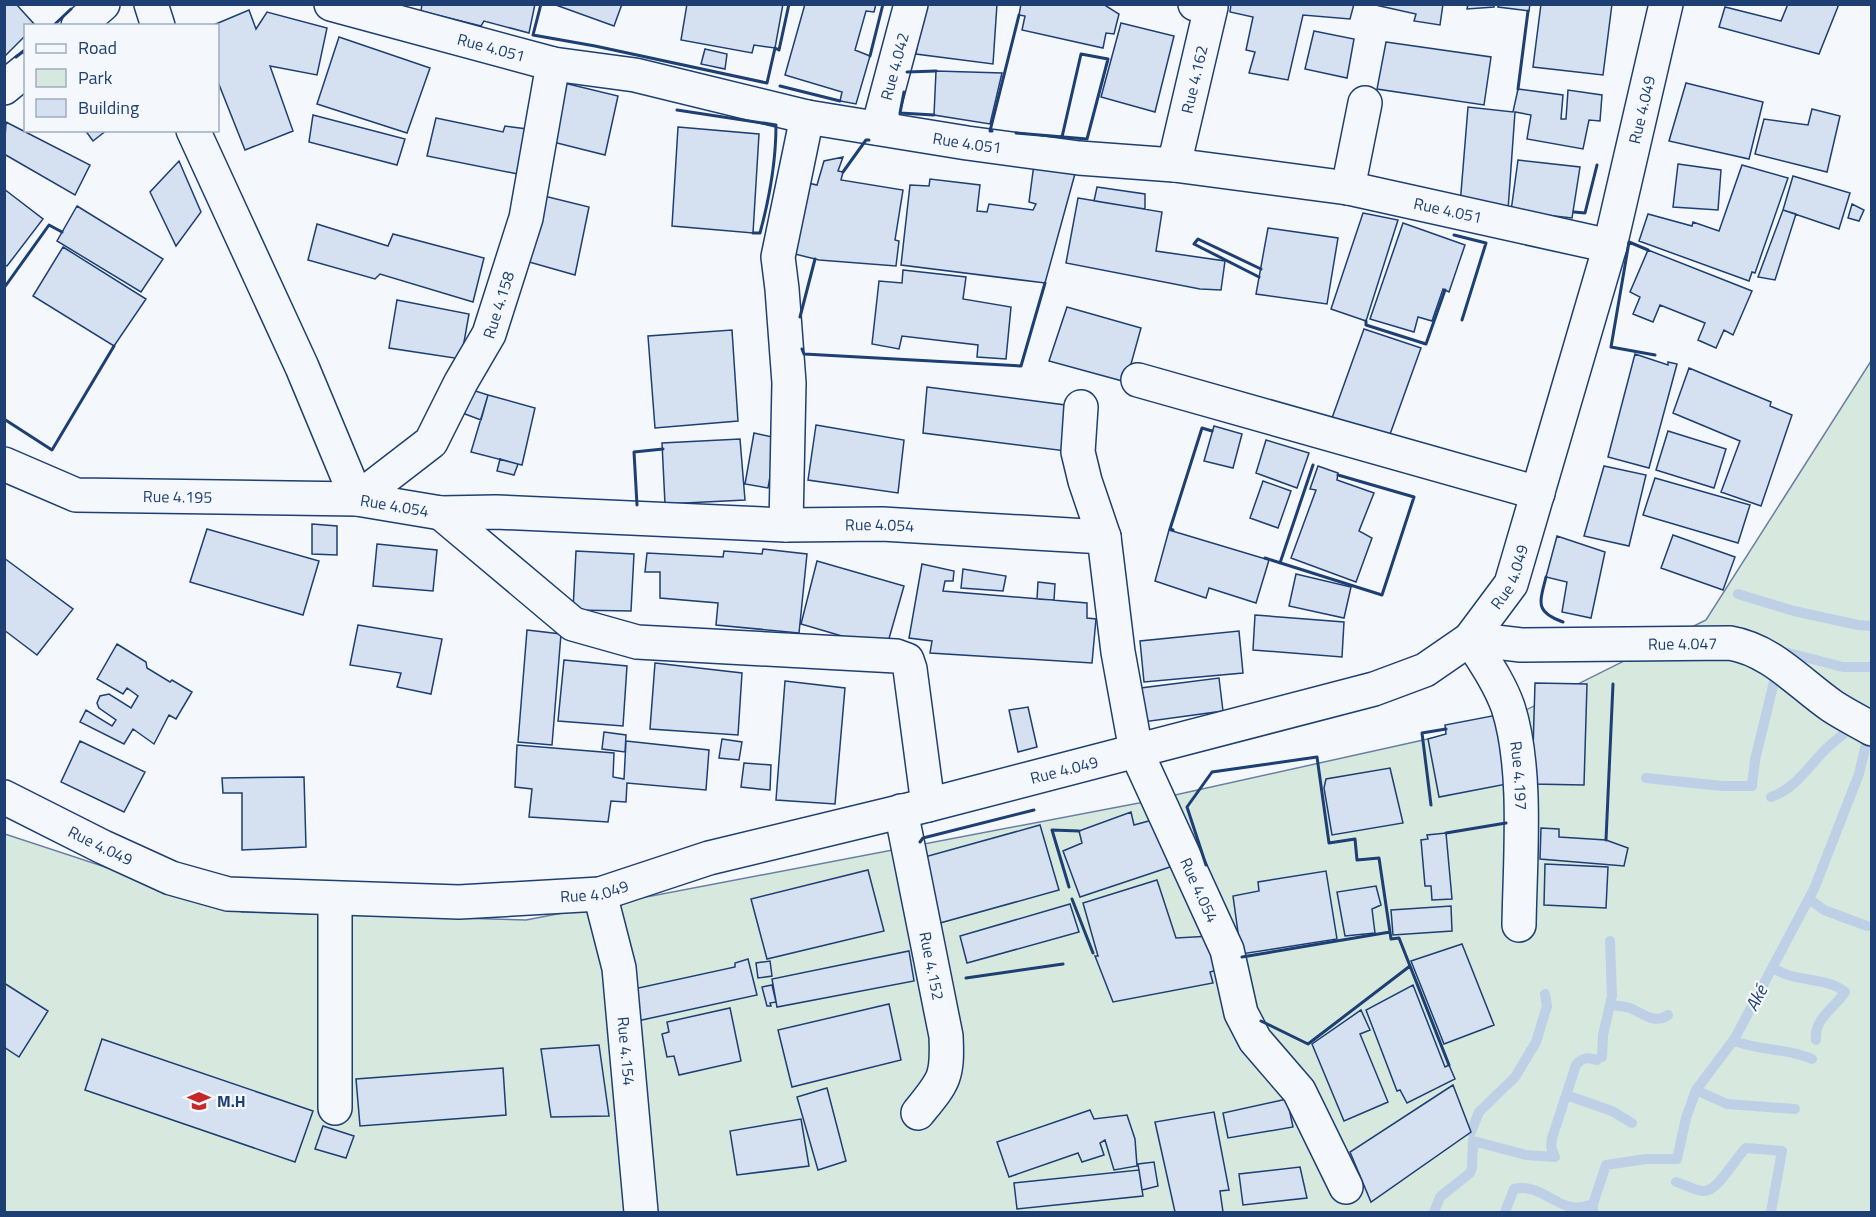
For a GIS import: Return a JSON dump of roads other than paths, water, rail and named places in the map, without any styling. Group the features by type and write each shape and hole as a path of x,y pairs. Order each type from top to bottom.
{"street":[{"path":"80,24 103,4"},
{"path":"151,4 157,24"},
{"name":"Rue 4.051","path":"332,4 553,64 635,75 807,117 967,143 1079,158 1174,165 1348,188 1610,246"},
{"name":"Rue 4.042","path":"878,128 911,4"},
{"name":"Rue 4.049","path":"4,797 171,878 228,894 459,902 600,894 709,858 914,808 1374,689 1425,670 1470,639 1511,584 1610,246 1666,4"},
{"name":"Rue 4.162","path":"1174,165 1206,5"},
{"name":"Rue 4.158","path":"357,499 431,442 461,382 489,334 525,218 553,64"},
{"path":"4,88 24,72"},
{"path":"1348,188 1365,103"},
{"path":"786,525 789,383 778,257 807,117"},
{"name":"Rue 4.054","path":"194,132 302,367 357,499 441,513 496,512 786,525 882,524 1104,537 1118,652 1136,751 1227,950 1241,1013 1255,1040 1299,1091 1346,1187"},
{"path":"1138,380 1538,494"},
{"path":"1081,407 1078,452 1104,537"},
{"name":"Rue 4.195","path":"4,464 76,495 357,499"},
{"name":"Rue 4.152","path":"441,513 573,624 637,642 896,656 906,660 910,669 914,808 948,1064 941,1084 918,1113"},
{"name":"Rue 4.047","path":"1470,639 1521,645 1730,644 1747,646 1763,654 1833,707 1872,729"},
{"name":"Rue 4.197","path":"1470,639 1498,683 1508,708 1518,757 1519,925"},
{"name":"Rue 4.154","path":"600,894 619,968 641,1212"},
{"path":"335,899 335,1108"}],"waterway":[{"path":"1738,594 1794,611 1872,626"},
{"path":"1781,651 1843,667 1872,667"},
{"path":"1646,778 1722,786 1752,786 1755,760 1774,682"},
{"path":"1771,797 1801,777 1853,723"},
{"name":"Aké","path":"1593,1212 1593,1204 1606,1165 1646,1159 1677,1159 1686,1118 1696,1090 1735,1038 1814,889 1859,774 1869,731"},
{"path":"1812,901 1824,910 1867,926"},
{"path":"1602,1057 1603,1035 1612,996 1610,941"},
{"path":"1774,968 1791,976 1829,984 1845,992 1821,1020 1816,1032 1816,1040"},
{"path":"1471,1132 1479,1112 1515,1077 1536,1042 1547,1006 1545,994"},
{"path":"1610,1005 1630,1008 1658,1019 1668,1015"},
{"path":"1735,1041 1803,1055 1812,1059"},
{"path":"1434,1212 1440,1197 1470,1173 1473,1141 1526,1155 1555,1157 1551,1147 1552,1138 1576,1065 1586,1058 1597,1060"},
{"path":"1696,1090 1727,1104 1795,1109"},
{"path":"1566,1095 1612,1111 1632,1123"},
{"path":"1676,1182 1700,1191 1709,1190 1746,1148 1782,1151 1771,1212"},
{"path":"1505,1212 1514,1189 1525,1188 1535,1190 1569,1207 1590,1205"}],"place":[{"name":"M.H","path":"199,1101"}]}
